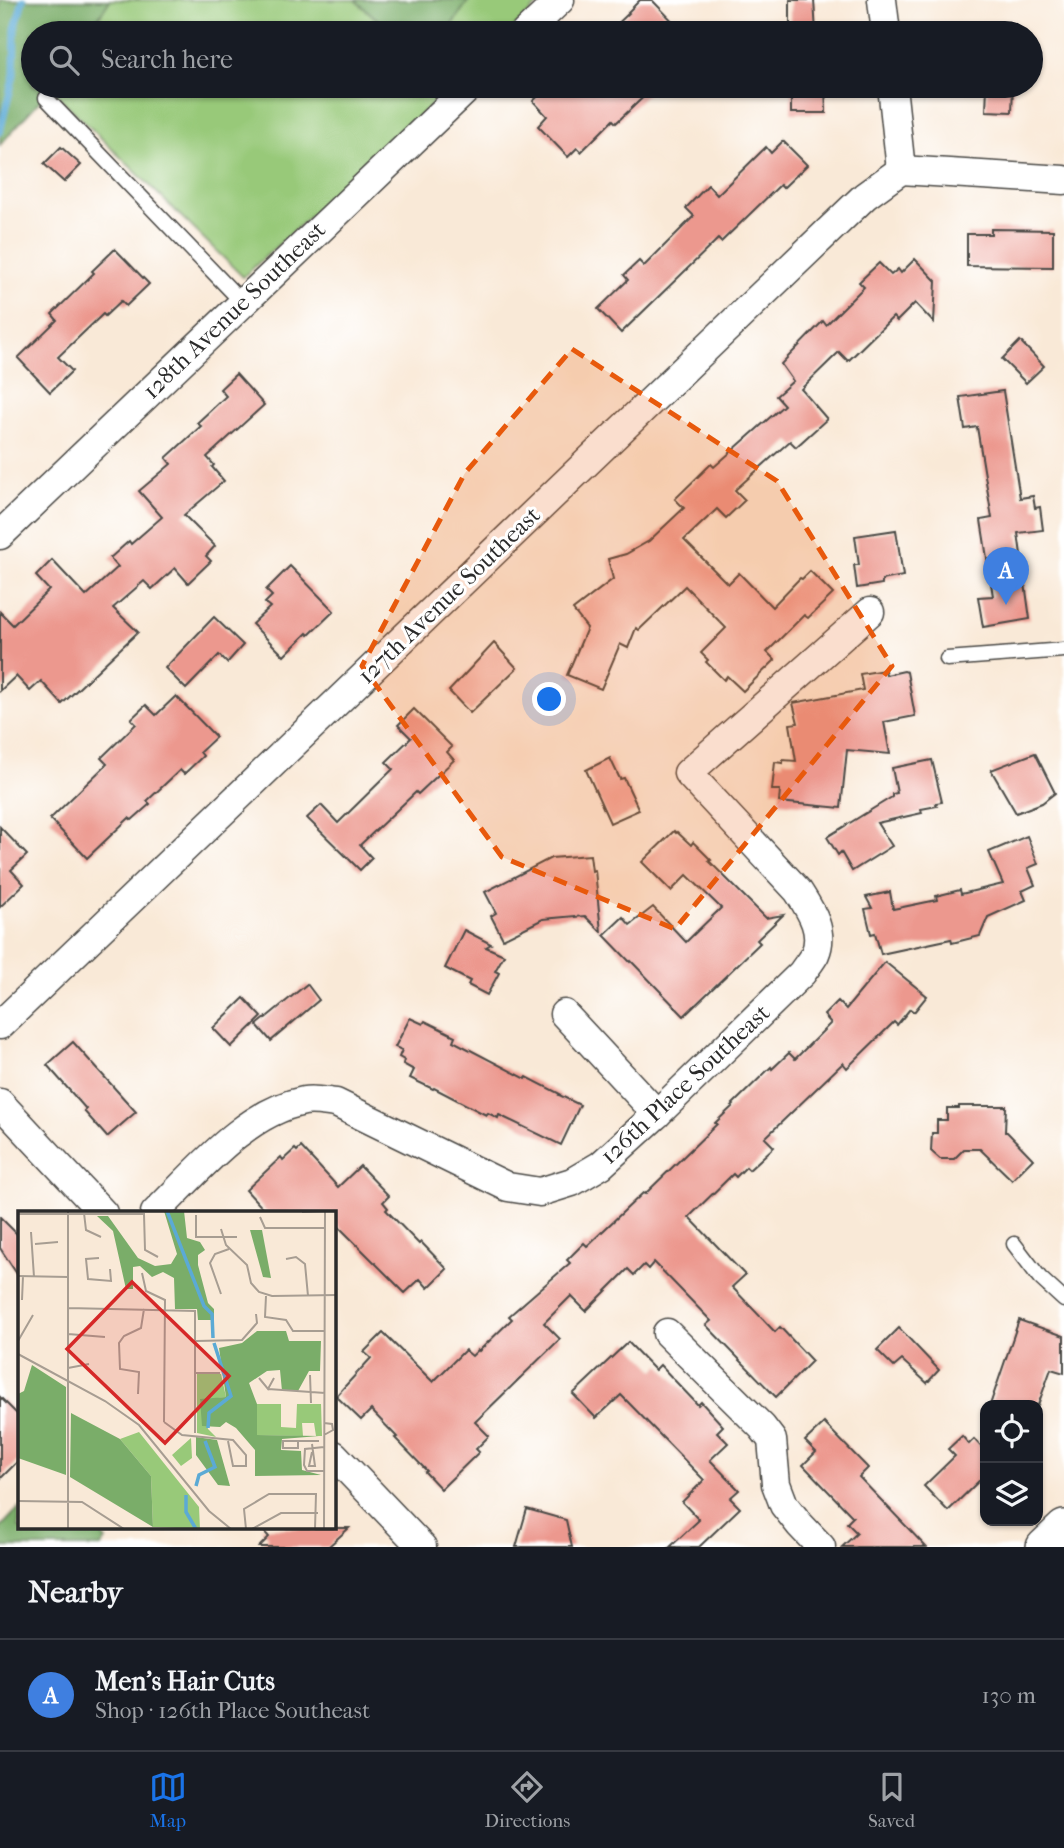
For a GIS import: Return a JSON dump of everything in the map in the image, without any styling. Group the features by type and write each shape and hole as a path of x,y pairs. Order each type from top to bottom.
{"street":[{"path":"538,21 560,0"},
{"path":"882,0 885,21"},
{"name":"128th Avenue Southeast","path":"0,535 457,98"},
{"path":"893,98 901,170 1064,180"},
{"name":"127th Avenue Southeast","path":"0,1024 865,196 901,170"},
{"name":"126th Place Southeast","path":"157,1211 239,1132 273,1111 306,1100 336,1103 508,1187 540,1192 572,1182 601,1165 802,973 816,952 818,929 812,912 799,891 688,773 870,612"},
{"path":"564,1014 657,1114"},
{"path":"0,1104 101,1211"},
{"path":"667,1333 772,1440 776,1484 784,1505 821,1547"},
{"path":"336,1457 422,1547"},
{"path":"1044,1547 1064,1528"}],"lane":[{"path":"46,98 242,302"},
{"path":"947,659 1064,650"},
{"path":"1014,1244 1040,1278 1064,1300"}],"highlighted area":[{"path":"572,349 777,481 892,666 675,929 502,857 362,666 465,473"}],"green space":[{"path":"0,0 110,0 96,21 21,21 21,98 42,98 0,145"},
{"path":"110,0 355,0 379,21 96,21"},
{"path":"355,0 469,0 454,21 379,21"},
{"path":"469,0 543,0 521,21 454,21"},
{"path":"60,98 440,98 243,277"},
{"path":"18,1509 18,1530 97,1530 106,1540 101,1547 0,1547 0,1528"}],"building":[{"path":"640,0 652,0 672,21 621,21"},
{"path":"790,0 814,0 815,21 790,21"},
{"path":"536,98 642,98 616,123 613,120 581,152 577,148 568,157 538,126 547,116 533,101"},
{"path":"791,98 825,98 826,113 791,113"},
{"path":"987,98 1013,98 1012,112 986,111"},
{"path":"783,141 807,165 783,188 780,185 721,242 718,239 621,333 598,309 628,280 624,275 639,261 644,266 694,216 686,208 708,185 717,195 766,147 771,153"},
{"path":"61,147 81,165 64,182 44,164"},
{"path":"991,229 1053,230 1053,267 967,266 967,234 991,234"},
{"path":"115,249 149,284 126,306 121,301 105,316 103,314 58,357 72,371 50,392 18,358 57,320 52,314"},
{"path":"915,259 936,281 934,323 915,303 897,321 893,317 848,361 839,352 801,389 827,419 796,447 790,441 735,490 745,500 726,518 717,509 684,540 728,584 739,573 772,607 810,571 833,594 808,618 804,615 767,652 775,660 743,691 727,676 724,680 701,653 726,628 685,586 639,630 636,628 628,648 620,644 601,689 567,675 587,628 573,610 613,579 608,559 626,554 649,541 684,508 675,499 711,464 714,467 784,405 776,396 793,381 781,364 823,321 826,325 864,287 859,282 879,263 891,275 898,269 901,273"},
{"path":"1020,341 1044,366 1026,383 1002,359"},
{"path":"236,374 264,405 207,457 224,481 184,515 215,546 206,556 211,561 188,583 175,568 152,589 144,581 113,608 138,632 62,704 41,681 30,691 16,676 0,691 0,612 13,625 49,590 36,576 52,560 86,596 118,567 110,558 162,517 139,491 171,464 166,458 201,426 197,423 226,396 220,389"},
{"path":"1003,391 1020,498 1033,496 1035,508 1040,507 1043,530 1018,533 1030,619 983,627 978,597 993,596 981,520 992,518 977,427 965,429 960,397"},
{"path":"896,530 903,576 882,580 882,584 857,588 854,565 859,565 855,536"},
{"path":"290,566 334,611 284,656 252,624 270,607 265,603 272,596 266,590"},
{"path":"214,617 243,645 227,663 219,655 186,689 165,668"},
{"path":"494,643 517,668 470,713 449,691"},
{"path":"885,670 886,675 907,672 915,716 884,722 890,754 847,750 841,808 779,802 780,790 772,790 775,762 796,761 790,724 798,723 793,703 863,690 860,674"},
{"path":"176,696 216,737 200,752 203,756 184,774 180,770 147,801 150,804 132,820 129,818 87,858 50,819 107,764 101,758 136,724 131,719 146,705 156,715"},
{"path":"414,709 452,747 447,752 454,760 360,845 372,858 360,870 307,818 321,805 338,823 393,769 386,762 411,738 398,725"},
{"path":"1035,753 1055,793 1042,803 1016,813 991,770"},
{"path":"610,758 620,779 624,778 639,810 610,823 586,770"},
{"path":"932,760 942,802 936,803 937,806 921,809 922,813 877,823 892,846 852,871 841,852 838,855 827,837 897,793 892,768"},
{"path":"0,827 27,855 11,870 24,884 0,907"},
{"path":"674,831 691,845 693,842 766,918 783,915 757,940 760,943 684,1016 604,935 623,917 630,925 653,907 686,942 721,908 687,875 671,891 642,862"},
{"path":"1027,836 1038,864 1028,868 1035,885 1022,891 1026,900 988,917 980,936 952,943 951,939 881,954 875,933 871,934 865,909 872,908 866,897 890,892 893,909 937,900 936,896 960,890 961,894 1003,884 989,852"},
{"path":"590,855 592,871 595,870 601,932 585,916 575,916 543,919 503,939 491,916 496,913 485,892 551,858"},
{"path":"464,930 491,944 486,947 504,955 495,971 499,973 487,995 468,985 470,981 445,968"},
{"path":"885,962 927,996 914,1012 910,1009 897,1025 894,1022 847,1068 843,1063 765,1138 774,1147 749,1170 746,1167 736,1177 733,1174 689,1217 745,1275 732,1287 775,1332 780,1327 812,1361 776,1397 706,1325 711,1321 654,1262 648,1269 644,1265 634,1275 628,1269 586,1311 571,1296 544,1323 560,1339 475,1422 489,1436 476,1449 479,1452 441,1489 371,1410 361,1420 336,1396 371,1358 364,1352 383,1333 433,1382 465,1350 472,1356 479,1351 512,1319 509,1316 570,1263 567,1260 584,1243 587,1246 645,1194 771,1067 772,1069 789,1053 795,1059 831,1023 824,1015 838,1001 846,1009"},
{"path":"307,984 319,1000 271,1041 257,1025"},
{"path":"244,998 262,1017 231,1047 213,1028"},
{"path":"410,1018 423,1024 425,1021 455,1036 453,1041 580,1105 561,1145 499,1115 498,1118 488,1113 486,1115 410,1078 414,1070 403,1064 404,1060 399,1057 402,1050 395,1047"},
{"path":"73,1042 136,1112 107,1137 47,1065"},
{"path":"1006,1106 1005,1132 1033,1159 1012,1180 980,1149 964,1149 954,1159 940,1159 931,1151 932,1133 937,1133 937,1120 947,1120 947,1108"},
{"path":"301,1147 338,1187 360,1166 389,1196 383,1202 388,1208 386,1210 447,1269 428,1288 420,1279 405,1293 336,1224 336,1211 265,1211 246,1190 281,1157 283,1160 295,1149 297,1151"},
{"path":"0,1217 18,1235 18,1275 0,1248"},
{"path":"1019,1320 1064,1336 1064,1373 1051,1369 1040,1400 992,1400"},
{"path":"899,1328 939,1370 927,1383 902,1360 894,1367 877,1350"},
{"path":"628,1342 655,1370 660,1365 698,1405 701,1402 723,1426 717,1432 728,1443 710,1460 739,1490 730,1498 740,1508 699,1547 670,1547 699,1520 682,1502 704,1480 621,1395 596,1418 573,1394"},
{"path":"0,1397 18,1415 18,1461 0,1479"},
{"path":"824,1423 868,1468 859,1477 926,1547 842,1547 857,1533 847,1523 853,1517 803,1465 816,1452 805,1441"},
{"path":"962,1436 969,1444 974,1439 980,1446 980,1480 948,1511 924,1486 955,1456 948,1449"},
{"path":"527,1509 566,1520 572,1547 516,1547"},
{"path":"349,1528 328,1547 259,1547 269,1537 263,1530"}],"waterway":[{"path":"0,132 14,75 15,29 23,0"}],"place":[{"name":"Men's Hair Cuts","path":"1006,605"}]}
